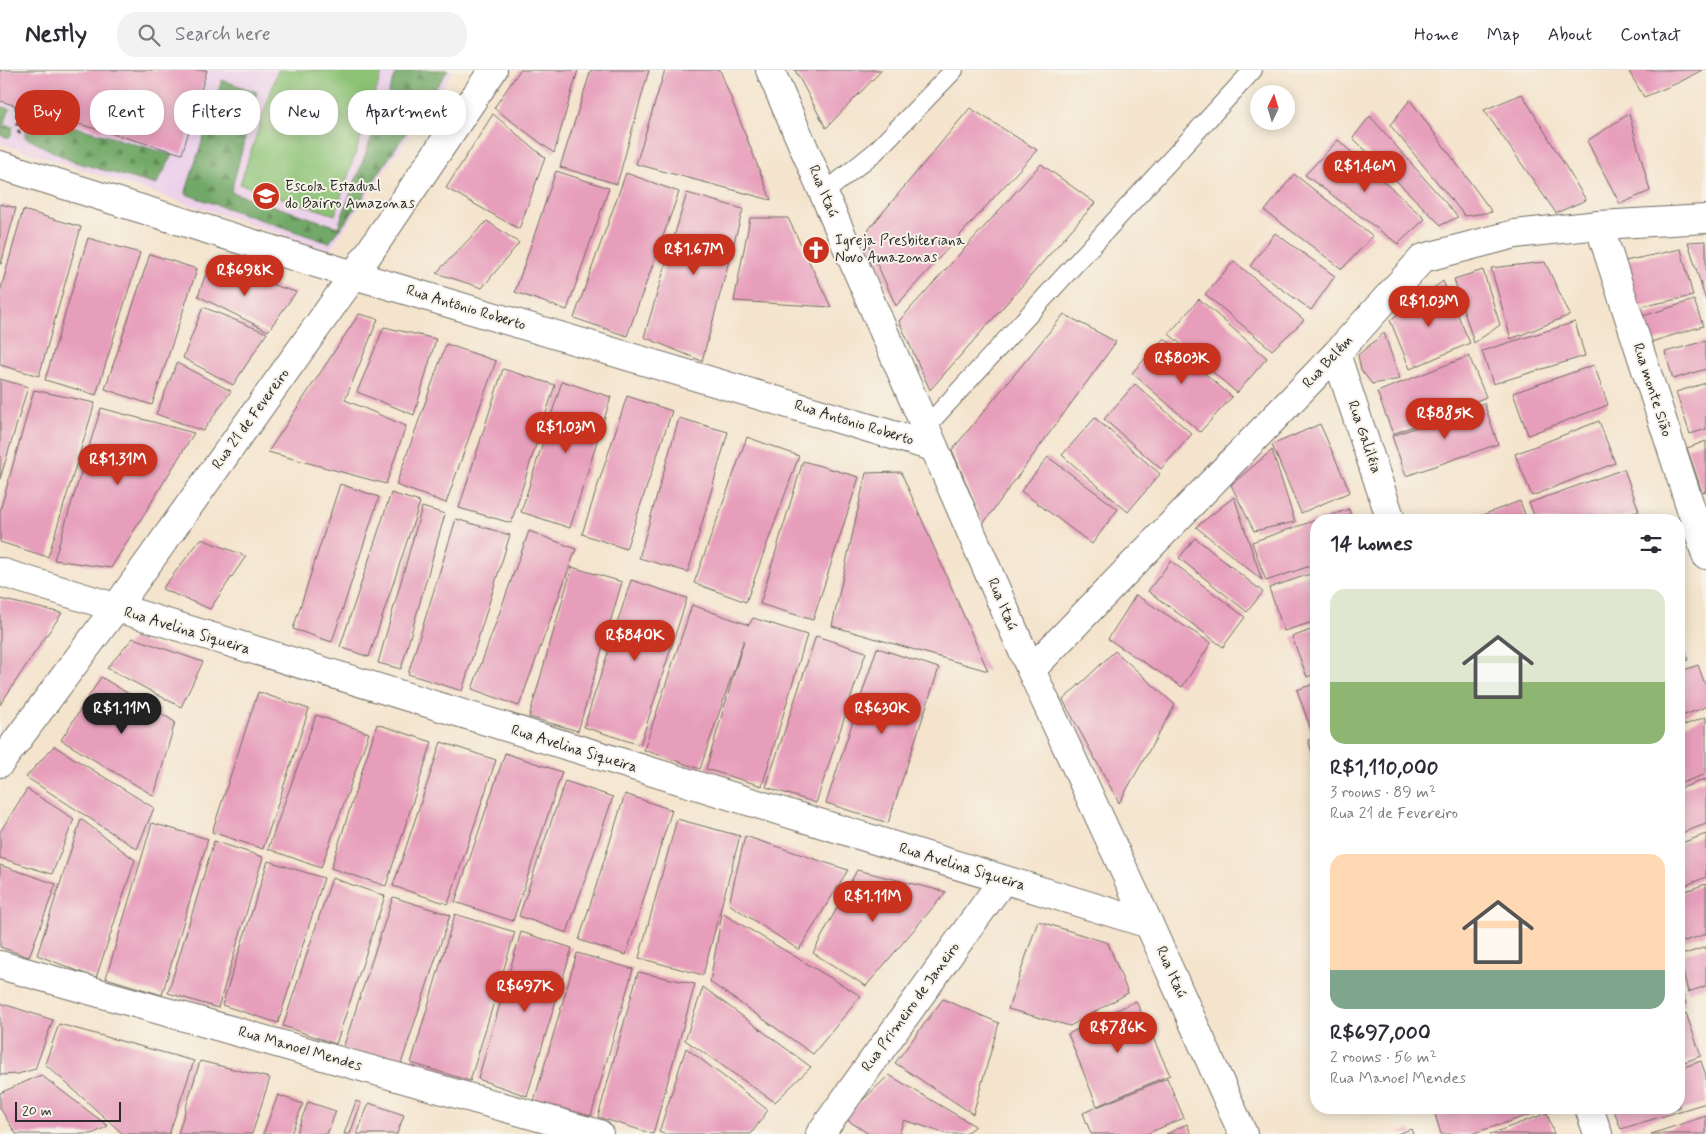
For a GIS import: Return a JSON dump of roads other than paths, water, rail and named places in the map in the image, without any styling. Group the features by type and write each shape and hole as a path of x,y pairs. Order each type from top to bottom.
{"street":[{"name":"Rua 21 de Fevereiro","path":"0,763 115,609 354,275 493,70"},
{"name":"Rua Itaú","path":"770,70 1031,670 1244,1134"},
{"name":"Rua Antônio Roberto","path":"0,165 354,275 929,437"},
{"name":"Rua Belém","path":"1031,670 1336,354 1423,258 1515,234 1598,224 1706,219"},
{"name":"Rua monte Sião","path":"1598,224 1706,555"},
{"name":"Rua Galiléia","path":"1336,354 1390,514"},
{"name":"Rua Avelina Siqueira","path":"0,572 115,609 1149,924"},
{"name":"Rua Primeiro de Janeiro","path":"820,1134 1002,880"},
{"name":"Rua Manoel Mendes","path":"0,965 599,1134"},
{"path":"1591,1114 1598,1134"}],"lane":[{"path":"824,193 875,152 954,70"},
{"path":"929,437 1253,70"}],"place":[{"name":"Escola Estadual do Bairro Amazonas","path":"266,196"},
{"name":"Igreja Presbiteriana Novo Amazonas","path":"816,250"}]}
